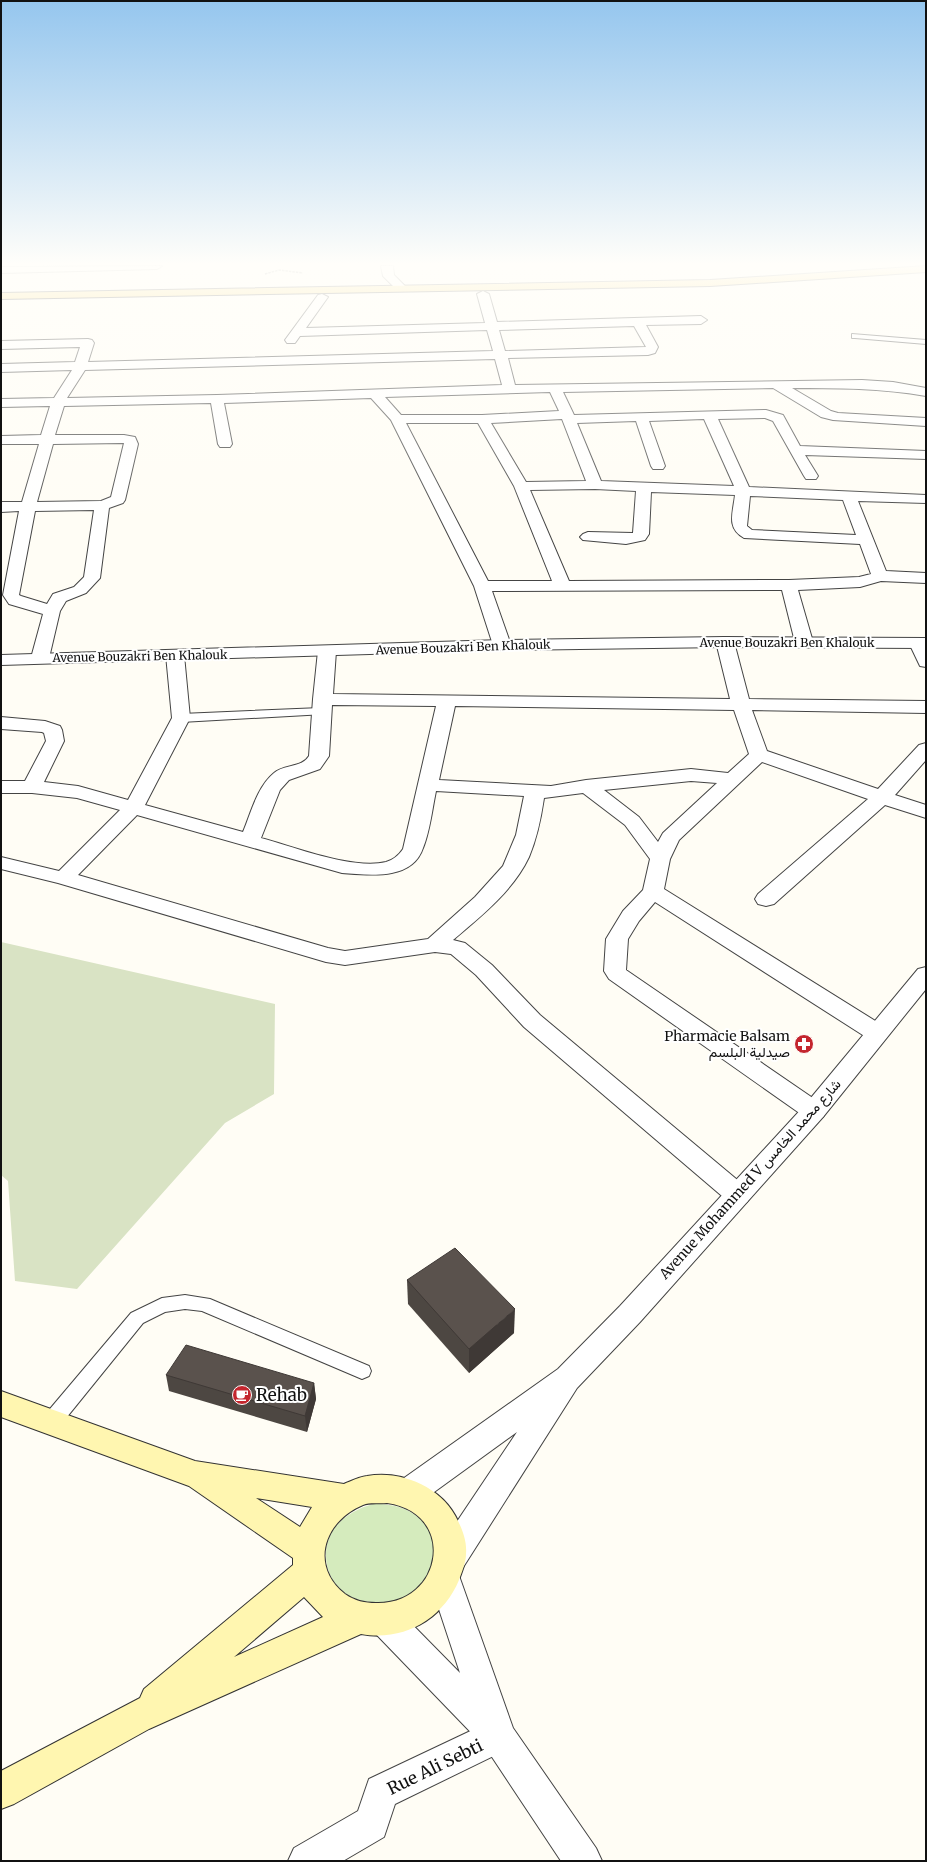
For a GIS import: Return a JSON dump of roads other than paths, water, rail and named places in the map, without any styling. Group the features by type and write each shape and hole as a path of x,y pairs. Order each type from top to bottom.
{"main road":[{"path":"1,1404 195,1475 345,1498"},
{"path":"195,1475 309,1560"},
{"path":"1,1791 137,1717 372,1619 410,1613 431,1598 448,1568 449,1538 441,1518 427,1503 408,1493 387,1489 366,1490 345,1498 327,1512 314,1529 309,1560 314,1583 332,1606 372,1619"},
{"path":"137,1717 309,1560"}],"street":[{"path":"52,611 15,600 12,595 28,506 49,439 58,402 80,367 85,353"},
{"path":"277,360 282,353"},
{"path":"499,353 510,389"},
{"path":"1,368 80,367 277,360 636,353 650,386"},
{"path":"1,403 376,395 510,389 774,384 862,384 926,392"},
{"path":"774,384 826,414 838,417 926,422"},
{"path":"555,388 568,417 594,485"},
{"path":"376,395 397,419 482,586 502,645"},
{"path":"217,399 225,444"},
{"path":"397,419 640,417 748,414 773,415 778,418 811,476"},
{"path":"709,415 743,492 739,526 742,531 749,535 866,540"},
{"path":"640,417 658,466"},
{"path":"482,419 521,486 563,587"},
{"path":"1,440 124,439 130,440 131,444 118,500 102,505 1,507"},
{"path":"795,450 926,456"},
{"path":"521,486 594,485 926,498"},
{"path":"588,537 626,539 640,537 644,487"},
{"path":"848,496 880,576"},
{"path":"40,658 52,611 59,598 80,590 92,578 102,505"},
{"path":"482,586 563,587 789,585 860,582 880,576 926,578"},
{"path":"789,585 804,642"},
{"path":"725,642 742,704 759,755"},
{"name":"Avenue Bouzakri Ben Khalouk","path":"1,660 502,645 725,642 922,643"},
{"path":"922,643 926,662"},
{"path":"250,840 271,788 282,776 313,765 318,756 327,651"},
{"path":"64,878 134,807 181,718 175,655"},
{"path":"1,787 32,787 78,792 342,867 391,867 401,863 413,849 429,786 446,700"},
{"path":"322,705 446,700 926,707"},
{"path":"1,722 45,727 53,730 56,741 32,787"},
{"path":"766,899 882,797 926,749"},
{"path":"759,755 670,837 660,859 654,891 631,916 619,934 617,939 614,967 617,974 814,1111"},
{"path":"759,755 926,812"},
{"path":"429,786 551,792 586,786 691,775 734,779"},
{"path":"586,786 632,821 660,859"},
{"path":"435,945 476,908 508,875 521,852 533,808 535,792"},
{"path":"1,863 64,878 132,899 338,957 345,958 382,954 435,945 457,948 484,970 532,1021 738,1195"},
{"path":"654,891 877,1033"},
{"name":"Avenue Mohammed V شارع محمد الخامس","path":"568,1378 630,1314 814,1111 926,974"},
{"path":"408,1493 568,1378"},
{"path":"498,1736 448,1568 568,1378"},
{"path":"372,1619 498,1736 583,1861"},
{"name":"Rue Ali Sebti","path":"307,1861 371,1824 375,1816 377,1800 382,1792 498,1736"}],"lane":[{"path":"181,718 322,705"},
{"path":"51,1422 137,1318 162,1305 186,1302 204,1304 362,1371"}],"place":[{"name":"Pharmacie Balsam صيدلية البلسم","path":"804,1044"},
{"name":"Rehab","path":"242,1395"}]}
